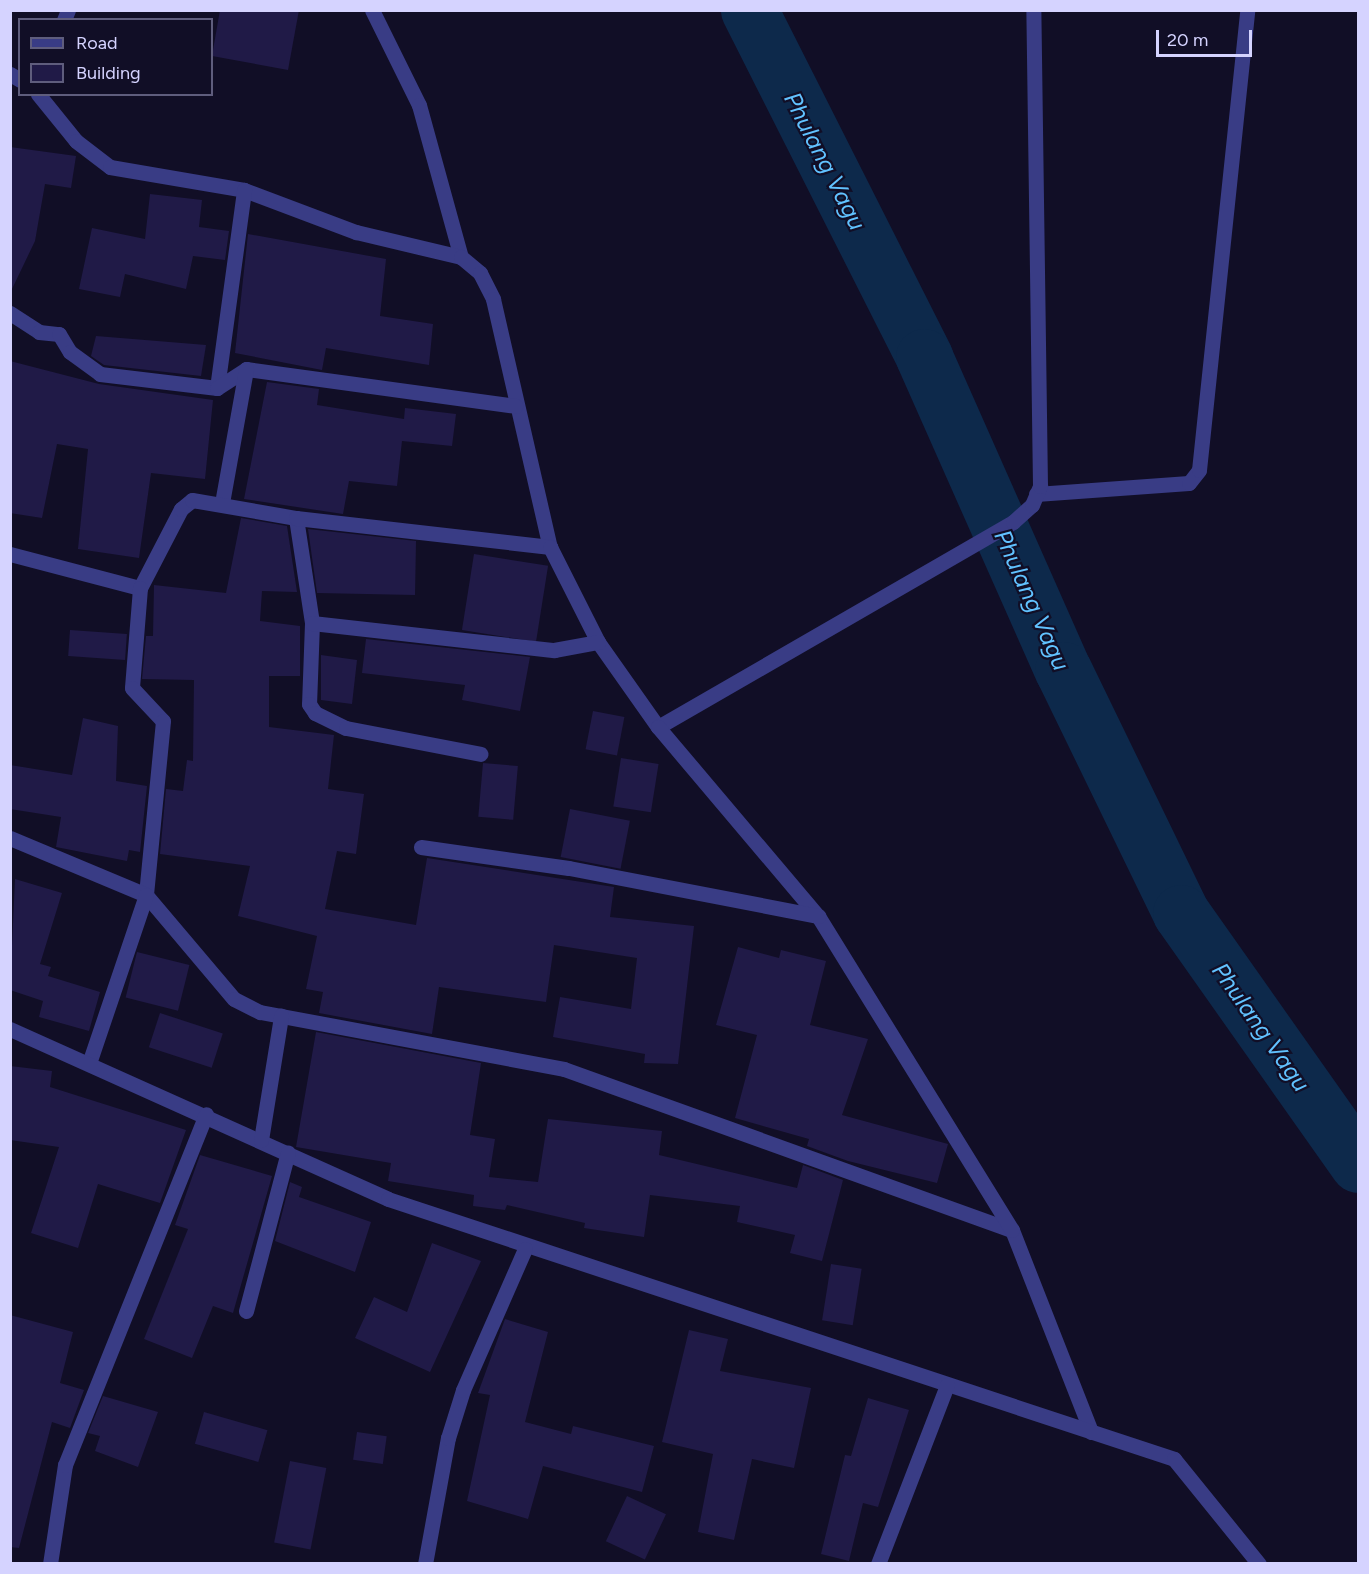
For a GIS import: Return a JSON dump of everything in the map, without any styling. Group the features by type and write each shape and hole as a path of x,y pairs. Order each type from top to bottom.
{"street":[{"path":"372,10 419,105 461,257"},
{"path":"658,727 1013,522 1036,494 1033,10"},
{"path":"1036,494 1188,483 1199,470 1247,10"},
{"path":"40,96 76,141 110,167 244,190 356,232 461,257 480,273 493,299 515,406 550,547 598,642 658,727 818,916 1012,1230 1091,1432"},
{"path":"217,388 244,190"},
{"path":"10,313 39,332 59,334 70,352 100,374 217,388 246,369 515,406"},
{"path":"222,503 246,369"},
{"path":"88,1063 146,895 162,721 132,688 140,588 185,503 222,503 296,518 550,547"},
{"path":"296,518 312,624 309,704 321,720 481,754"},
{"path":"10,554 140,588"},
{"path":"312,624 554,650 598,642"},
{"path":"10,838 146,895 234,999 280,1016 564,1069 1012,1230"},
{"path":"421,847 569,868 818,916"},
{"path":"261,1140 280,1016"},
{"path":"10,1029 206,1114 388,1199 525,1249 1174,1459 1259,1563"},
{"path":"50,1563 65,1466 206,1114"},
{"path":"246,1311 288,1152"},
{"path":"425,1563 448,1438 463,1390 525,1249"},
{"path":"878,1563 947,1385"}],"building":[{"path":"220,10 299,10 288,70 213,56"},
{"path":"10,147 76,156 71,188 45,184 35,241 12,289"},
{"path":"150,194 202,200 199,227 229,231 225,260 193,256 186,289 125,274 120,297 79,289 92,228 145,239"},
{"path":"248,234 386,259 380,316 433,324 429,365 326,348 322,370 235,353"},
{"path":"96,336 206,345 201,376 104,365 91,356"},
{"path":"10,361 99,384 213,400 205,479 151,473 139,558 78,549 88,449 57,444 42,518 10,513"},
{"path":"267,382 319,389 317,405 404,419 405,408 456,414 452,446 402,441 397,486 349,481 343,514 244,499"},
{"path":"241,518 287,526 297,592 262,591 260,621 300,626 300,676 269,676 269,727 334,735 328,789 364,794 356,854 337,851 325,909 416,925 427,858 614,887 610,917 694,926 678,1064 644,1063 645,1054 553,1037 560,997 631,1009 637,958 554,945 546,1002 439,987 432,1034 319,1013 323,992 306,989 317,936 238,916 250,866 160,854 166,789 183,791 187,760 193,761 194,680 142,679 146,636 153,636 154,585 226,593"},
{"path":"308,529 416,541 415,595 317,593"},
{"path":"474,554 548,566 536,642 462,630"},
{"path":"70,630 127,634 125,660 68,656"},
{"path":"366,639 530,657 520,711 462,700 465,685 362,673"},
{"path":"321,655 357,660 352,704 321,700"},
{"path":"593,711 624,717 617,755 586,749"},
{"path":"83,718 118,726 116,781 147,786 140,852 129,850 127,861 56,847 61,817 10,809 10,765 72,775"},
{"path":"621,758 659,764 651,812 613,806"},
{"path":"483,763 518,766 513,820 478,817"},
{"path":"570,809 630,821 621,869 561,857"},
{"path":"15,879 62,893 40,964 51,967 48,976 100,992 89,1031 39,1017 43,1001 10,990"},
{"path":"738,947 779,958 781,950 826,961 810,1025 868,1039 842,1115 948,1144 937,1183 848,1161 807,1146 809,1139 735,1118 757,1035 716,1025"},
{"path":"137,952 189,965 178,1011 126,998"},
{"path":"160,1013 223,1033 212,1068 149,1047"},
{"path":"316,1032 481,1063 470,1135 495,1139 489,1177 538,1182 548,1119 662,1131 659,1155 797,1188 803,1165 843,1180 822,1261 790,1253 795,1235 737,1222 740,1206 650,1195 644,1237 584,1228 585,1223 507,1205 505,1210 473,1206 474,1195 388,1181 391,1163 296,1147"},
{"path":"10,1066 52,1071 50,1087 186,1130 160,1203 98,1184 78,1248 31,1233 59,1147 10,1140"},
{"path":"200,1155 272,1176 233,1313 213,1306 192,1358 144,1339 188,1229 175,1225"},
{"path":"290,1182 302,1187 299,1197 371,1222 355,1272 275,1241"},
{"path":"432,1243 481,1261 430,1372 355,1338 374,1297 407,1312"},
{"path":"831,1264 862,1269 853,1325 822,1320"},
{"path":"10,1315 73,1332 60,1383 84,1390 70,1428 52,1422 19,1548 10,1547"},
{"path":"505,1319 548,1332 525,1422 571,1434 573,1426 654,1446 642,1492 543,1466 528,1519 467,1501 490,1395 478,1393"},
{"path":"689,1330 728,1339 720,1371 811,1388 794,1468 752,1459 734,1540 698,1532 713,1454 662,1442"},
{"path":"103,1396 158,1412 138,1467 95,1451 100,1436 88,1433"},
{"path":"868,1398 909,1410 878,1507 863,1503 849,1561 821,1554 845,1455 851,1456"},
{"path":"204,1412 267,1430 258,1462 195,1444"},
{"path":"357,1432 387,1436 383,1464 353,1460"},
{"path":"290,1461 326,1468 310,1550 274,1542"},
{"path":"627,1496 666,1514 645,1559 606,1541"}],"waterway":[{"name":"Phulang Vagu","path":"749,10 924,357 1063,670 1181,913 1358,1164"}]}
